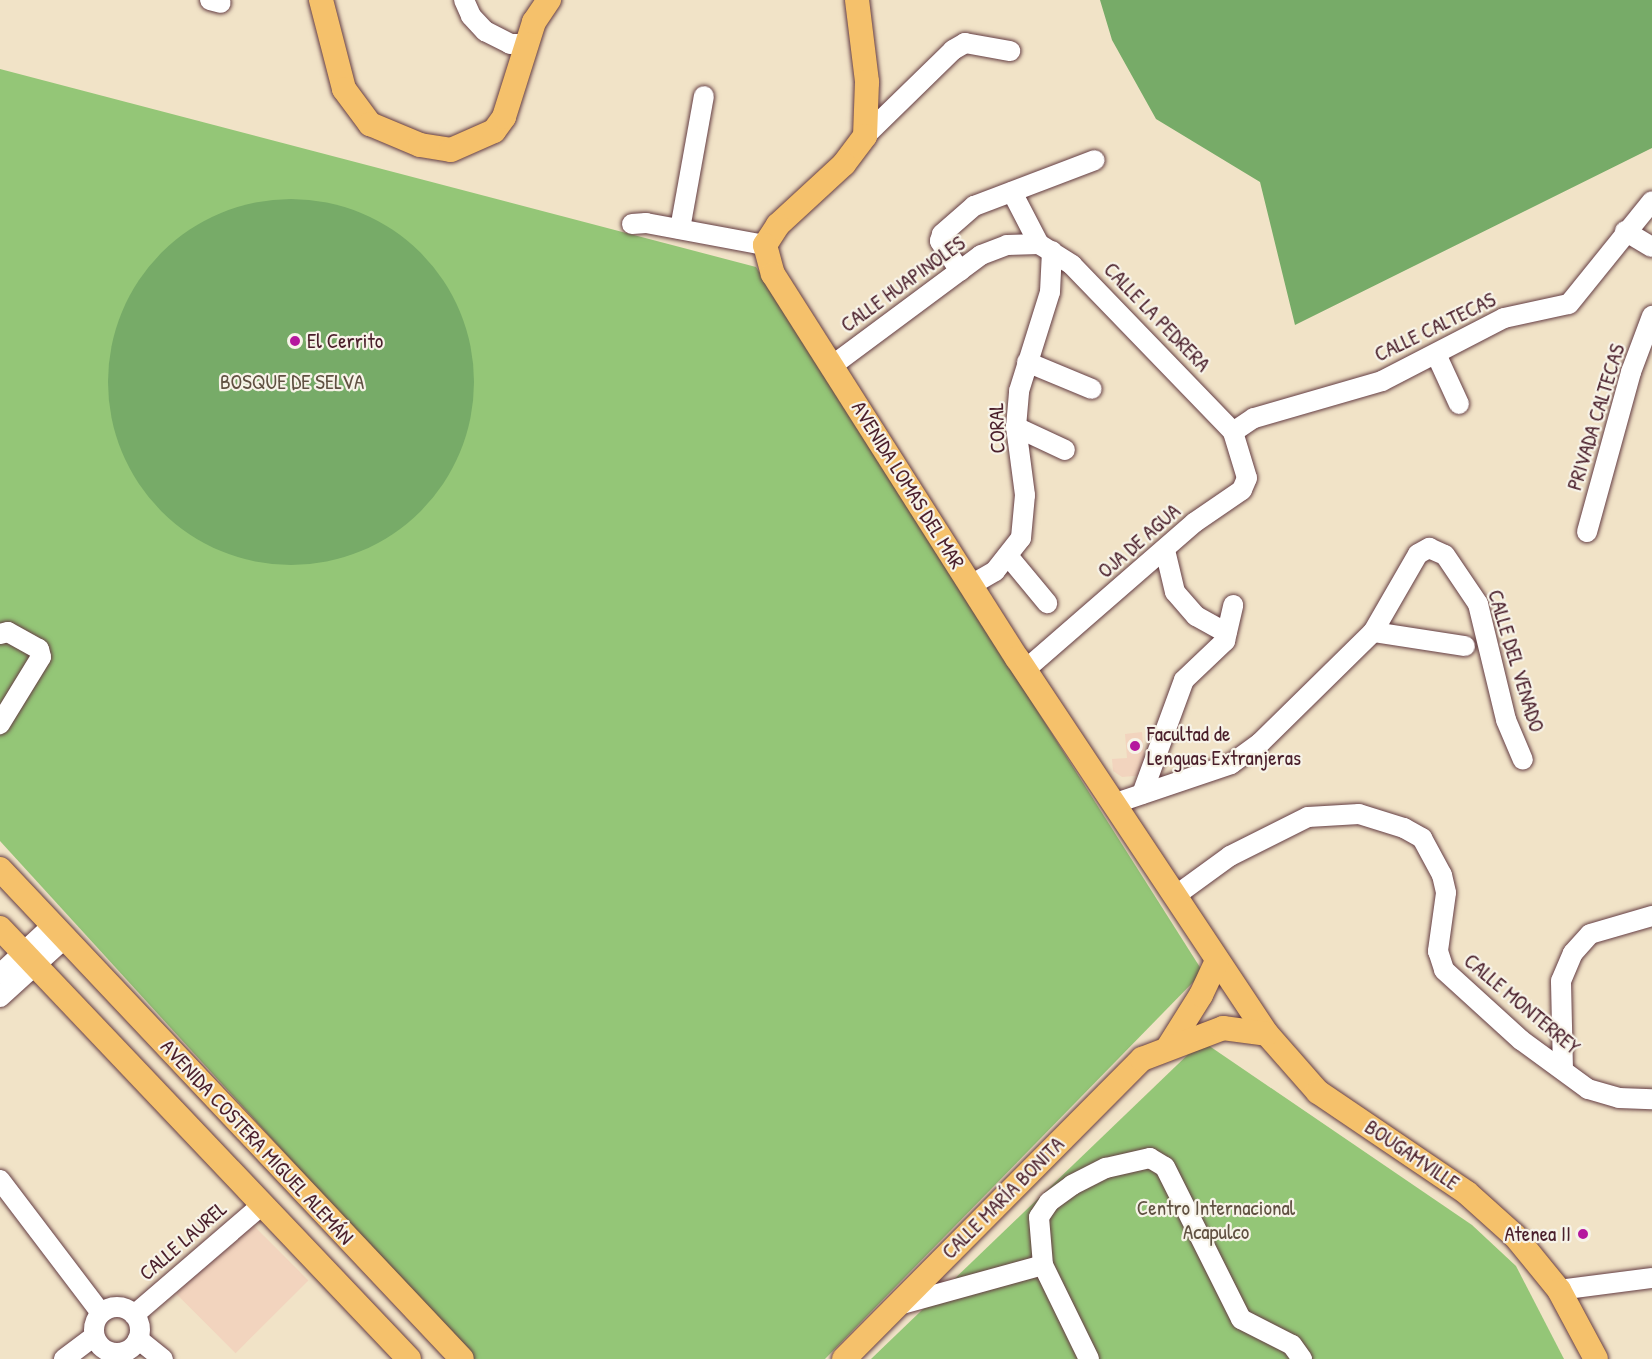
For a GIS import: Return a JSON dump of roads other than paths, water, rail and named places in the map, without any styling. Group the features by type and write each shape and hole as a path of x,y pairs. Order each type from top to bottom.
{"main road":[{"path":"321,0 344,89 370,124 420,145 451,150 494,131 504,117 526,44 549,0"},
{"path":"765,245 778,225 844,164 865,136 867,82 857,0"},
{"name":"AVENIDA LOMAS DEL MAR","path":"765,245 773,274 833,364 1025,670 1216,960"},
{"name":"AVENIDA COSTERA MIGUEL ALEMÁN","path":"0,869 462,1359"},
{"name":"AVENIDA COSTERA MIGUEL ALEMÁN","path":"0,928 409,1359"},
{"path":"1169,1046 1201,996 1216,960"},
{"name":"BOUGAMVILLE","path":"1216,960 1266,1034 1318,1092 1467,1192 1515,1236 1558,1290 1596,1359"},
{"name":"CALLE MARÍA BONITA","path":"844,1359 893,1306 1142,1059 1169,1046 1223,1028 1266,1034"}],"street":[{"path":"464,0 471,16 485,31 510,44 526,44"},
{"path":"865,136 953,50 965,43 1010,51"},
{"path":"680,229 704,96"},
{"path":"960,271 942,246 942,234 974,206 1095,160"},
{"path":"1012,192 1046,247"},
{"name":"CALLE CALTECAS","path":"1233,432 1254,418 1382,381 1504,318 1569,304 1625,231 1652,201"},
{"path":"632,224 680,229 765,245"},
{"path":"1625,231 1652,247"},
{"name":"CALLE HUAPINOLES","path":"833,364 981,255 1007,245 1046,247"},
{"name":"CORAL","path":"971,585 995,571 1009,557 1021,538 1024,520 1016,427 1027,362 1050,292 1046,247"},
{"name":"CALLE LA PEDRERA","path":"1046,247 1072,265 1158,351 1233,432"},
{"name":"PRIVADA CALTECAS","path":"1587,532 1631,372 1652,316"},
{"path":"1436,354 1459,404"},
{"path":"1027,362 1092,389"},
{"path":"1016,427 1065,450"},
{"name":"OJA DE AGUA","path":"1025,670 1165,550 1242,490 1247,478 1233,432"},
{"name":"CALLE DEL VENADO","path":"1113,804 1231,764 1260,743 1373,632 1418,554 1429,548 1445,555 1478,604 1506,720 1523,760"},
{"path":"1165,550 1175,592 1196,616 1227,633"},
{"path":"1009,557 1047,603"},
{"path":"1142,794 1184,680 1214,655 1227,633 1233,605"},
{"path":"0,634 8,632 39,649 41,657 0,724"},
{"path":"1373,632 1465,646"},
{"name":"CALLE MONTERREY","path":"1175,896 1230,856 1308,818 1359,814 1404,828 1422,838 1442,875 1446,893 1438,951 1444,970 1496,1018 1593,1092 1652,1099"},
{"path":"1563,1070 1561,981 1573,953 1590,934 1652,916"},
{"path":"0,998 28,959 59,931"},
{"path":"0,974 28,959"},
{"path":"1089,1359 1043,1265 1038,1222 1049,1202 1072,1185 1107,1168 1150,1158 1165,1167 1241,1319 1292,1345 1302,1359"},
{"path":"0,1180 101,1313"},
{"name":"CALLE LAUREL","path":"134,1315 263,1204"},
{"path":"893,1306 1043,1265"},
{"path":"1558,1290 1652,1278"},
{"path":"112,1308 124,1308 134,1315 140,1331 138,1339 118,1356 102,1348 94,1336 95,1323 101,1313 112,1308"},
{"path":"64,1359 94,1336"},
{"path":"138,1339 163,1359"}],"place":[{"name":"El Cerrito","path":"295,341"},
{"name":"Facultad de Lenguas Extranjeras","path":"1135,746"},
{"name":"Atenea II","path":"1583,1234"}],"park label":[{"name":"BOSQUE DE SELVA","path":"292,382"},
{"name":"Centro Internacional Acapulco","path":"1216,1220"}]}
